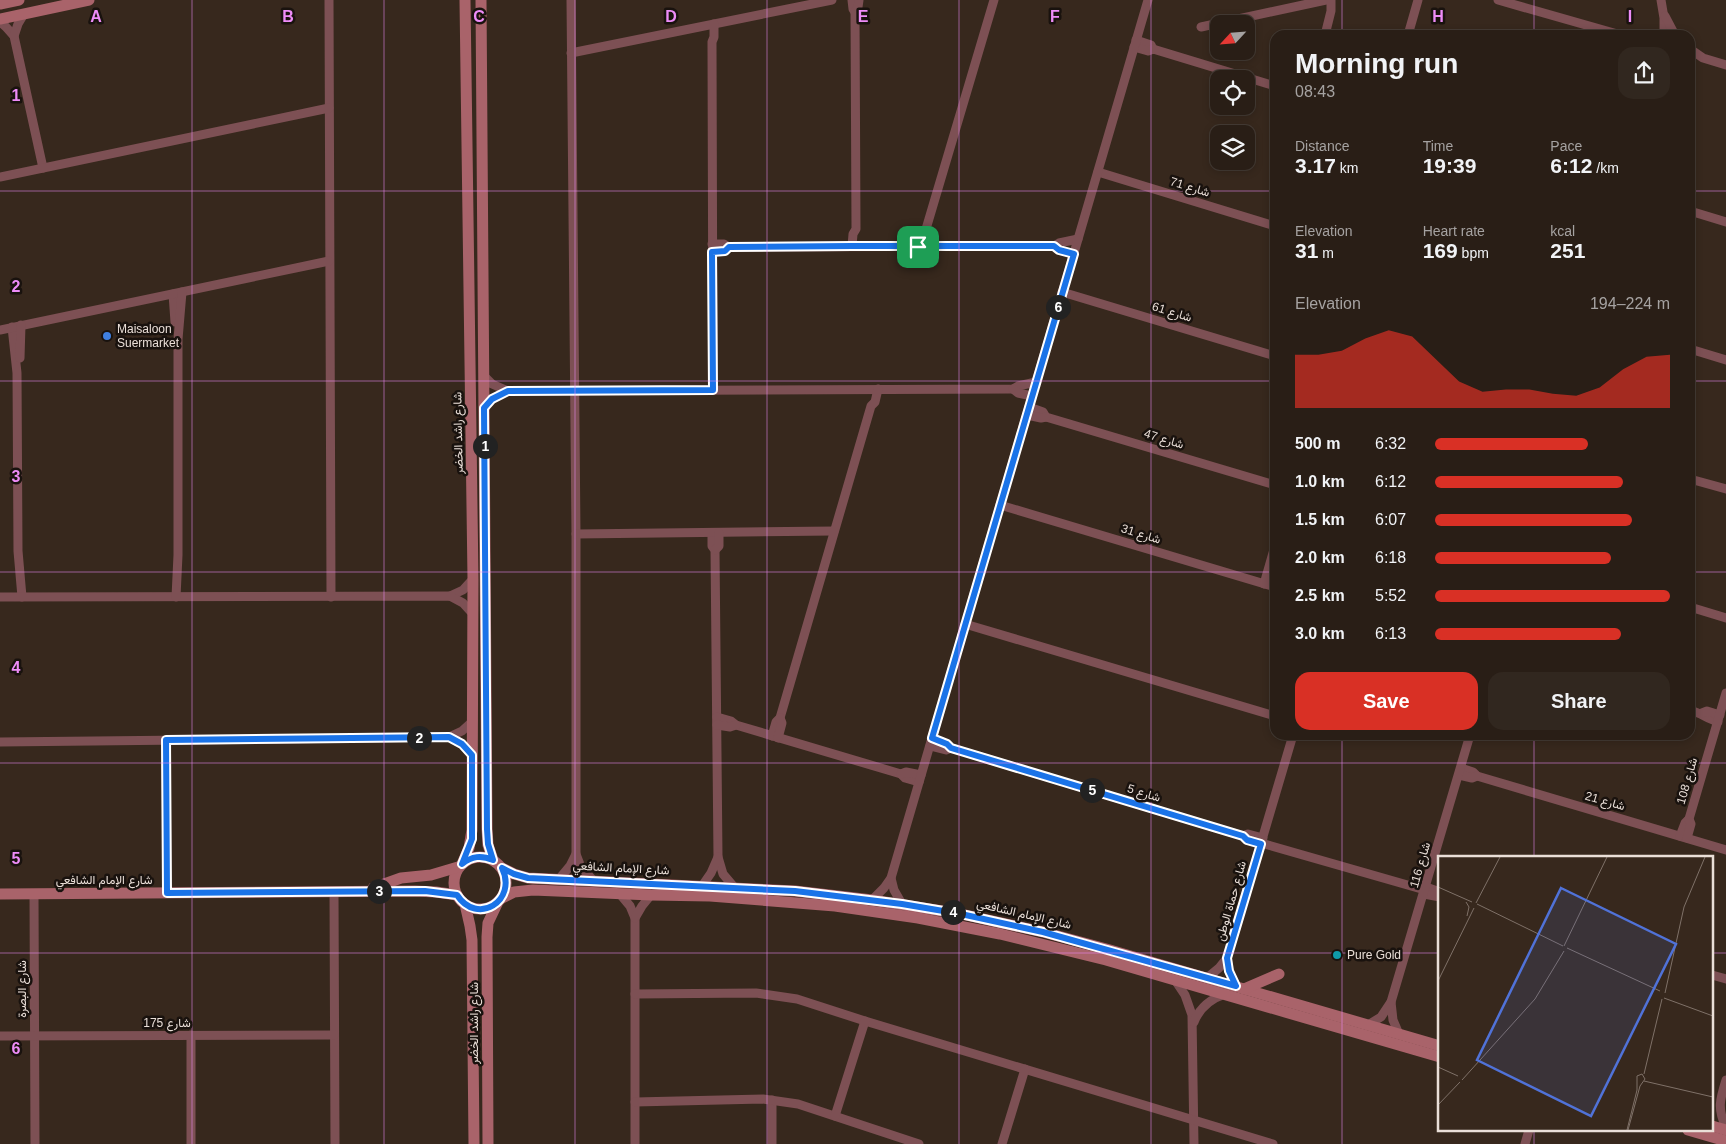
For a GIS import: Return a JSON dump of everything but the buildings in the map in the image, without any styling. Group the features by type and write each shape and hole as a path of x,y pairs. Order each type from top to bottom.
{"street":[{"path":"0,4 19,0"},
{"path":"43,168 14,36 0,21 88,0"},
{"path":"329,0 331,596"},
{"name":"شارع راشد الخضر","path":"460,866 472,839 474,614 465,0"},
{"path":"481,0 487,829 488,844 493,860"},
{"path":"571,0 576,534 576,854 581,867 592,880"},
{"path":"571,53 832,0"},
{"path":"852,0 852,7 856,12"},
{"path":"856,246 853,234 856,229 856,12 859,0"},
{"path":"922,247 928,234 926,229 994,0"},
{"path":"872,900 891,878 1148,0"},
{"path":"1201,27 1326,0"},
{"path":"1326,30 1331,12 1331,0"},
{"path":"1409,30 1418,0"},
{"path":"1498,0 1603,30"},
{"path":"1513,0 1522,7"},
{"path":"1661,0 1664,30"},
{"path":"1663,11 1673,30"},
{"path":"14,36 24,14"},
{"path":"710,25 714,37 712,42 713,390"},
{"path":"1135,43 1151,45 1154,49 1270,84"},
{"path":"1695,52 1703,58"},
{"path":"1695,58 1703,58 1726,65"},
{"path":"0,177 329,108"},
{"name":"شارع 71","path":"1098,172 1270,224"},
{"path":"1695,213 1726,222"},
{"path":"712,248 724,244 729,247 1054,246 1078,239"},
{"path":"1054,246 1059,250 1074,254"},
{"path":"0,330 329,261"},
{"name":"شارع 61","path":"1062,292 1270,354"},
{"path":"177,293 179,597"},
{"path":"17,326 18,597"},
{"path":"1695,351 1726,360"},
{"path":"484,376 492,384 508,391 1013,389 1036,382"},
{"path":"775,737 776,722 780,718 871,406 875,402 875,389"},
{"path":"1013,389 1018,393 1032,396"},
{"path":"484,408 492,399 508,391"},
{"name":"شارع 47","path":"1028,411 1041,418 1046,417 1270,484"},
{"path":"1695,480 1726,489"},
{"name":"شارع 31","path":"1000,505 1270,586"},
{"path":"576,534 834,531"},
{"path":"715,533 712,546 715,550 718,857 723,874 734,887"},
{"path":"1264,584 1270,563"},
{"path":"0,597 450,596 463,590 473,579"},
{"path":"450,596 463,603 474,614"},
{"path":"1695,609 1726,618"},
{"path":"965,624 1270,715"},
{"name":"شارع 108","path":"1684,837 1685,823 1689,819 1726,693"},
{"path":"1695,712 1706,718 1719,718"},
{"path":"0,742 449,737 462,731 473,721"},
{"path":"717,721 730,727 736,725 901,774 905,778 920,779"},
{"path":"449,737 462,744 472,755"},
{"path":"166,740 167,893"},
{"name":"شارع حماة الوطن","path":"1207,978 1227,958 1292,740"},
{"name":"شارع 116","path":"1400,1034 1393,1020 1392,1002 1469,740"},
{"name":"شارع 5","path":"931,742 946,750 951,748 1243,836 1250,834 1262,842 1425,890"},
{"name":"شارع 21","path":"1460,771 1472,778 1477,776 1726,850"},
{"path":"560,878 570,866 576,854"},
{"path":"480,856 493,860 502,868 505,875 506,890 499,901 484,909 477,909 461,900 454,884 454,878 460,866 467,860 480,856"},
{"path":"702,886 711,873 718,857"},
{"name":"شارع الإمام الشافعي","path":"359,892 402,878 432,875 460,866"},
{"name":"شارع الإمام الشافعي","path":"502,868 521,876 795,891 902,904 961,914 1035,930 1240,987 1438,1045"},
{"path":"891,878 894,890 902,904"},
{"name":"شارع الإمام الشافعي","path":"499,901 514,892 527,890 710,896 794,902 910,916 1040,943 1225,994 1438,1056"},
{"path":"1425,890 1438,892"},
{"path":"1425,890 1438,896"},
{"name":"شارع الإمام الشافعي","path":"0,894 425,891 461,900"},
{"path":"334,892 335,1144"},
{"name":"شارع البصرة","path":"34,894 35,1144"},
{"path":"620,894 630,906 635,918 635,1144"},
{"path":"635,918 651,895"},
{"name":"شارع راشد الخضر","path":"461,900 470,926 472,940 474,1144"},
{"name":"شارع راشد الخضر","path":"488,1144 487,937 488,923 499,901"},
{"name":"شارع حماة الوطن","path":"1227,958 1229,971 1240,987"},
{"path":"1240,987 1279,974"},
{"path":"1175,980 1190,1006 1193,1025 1194,1144"},
{"path":"635,994 770,994 797,999 1273,1144"},
{"path":"1193,1025 1201,1008 1208,1002 1225,994"},
{"name":"شارع 116","path":"1368,1025 1381,1017 1392,1002"},
{"path":"835,1116 865,1021"},
{"path":"191,1035 191,1144"},
{"name":"شارع 175","path":"0,1036 334,1035"},
{"path":"1002,1144 1025,1069"},
{"path":"1726,1080 1719,1104 1726,1129"},
{"path":"635,1102 772,1100 798,1104 910,1142"},
{"path":"772,1100 772,1144"},
{"path":"1714,1109 1719,1104"},
{"path":"1695,1132 1726,1141"}],"place":[{"name":"Maisaloon Suermarket","path":"107,336"},
{"name":"Pure Gold","path":"1337,955"}],"route":[{"path":"1054,246 1059,250 1074,254 932,738 947,744 951,748 1243,836 1247,840 1261,844 1227,958 1230,976 1236,986 1002,922 834,894 734,887 528,878 508,872 502,868 505,875 506,890 496,904 484,909 471,908 460,900 457,895 425,891 167,893 166,740 449,737 462,744 472,755 472,839 462,864 473,857 480,856 493,860 487,837 484,408 492,399 508,391 713,390 712,252 725,251 729,247 918,247 1054,246"}]}
